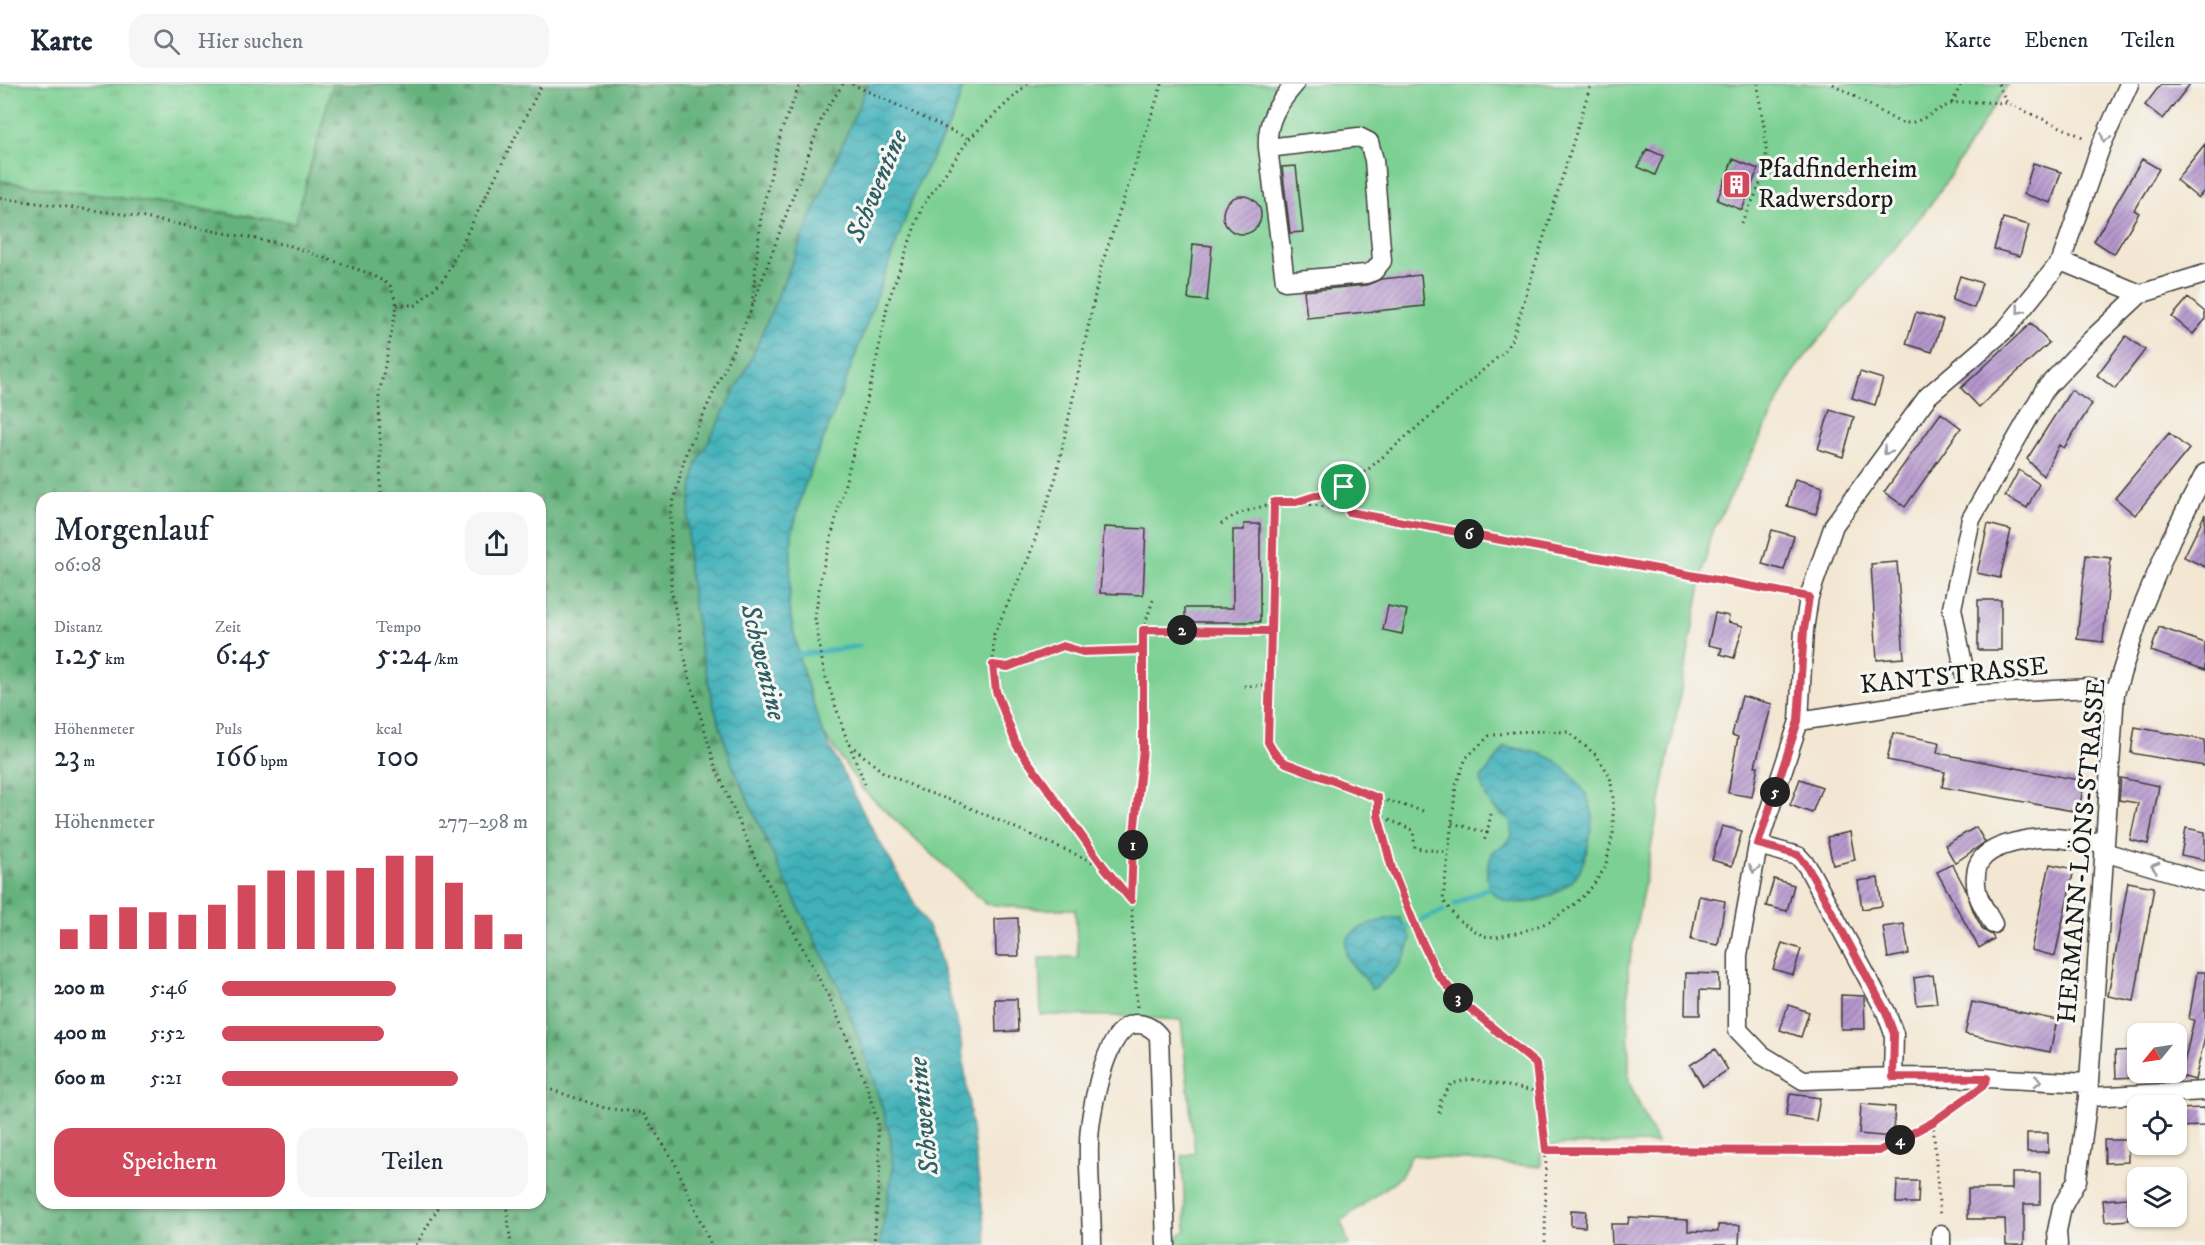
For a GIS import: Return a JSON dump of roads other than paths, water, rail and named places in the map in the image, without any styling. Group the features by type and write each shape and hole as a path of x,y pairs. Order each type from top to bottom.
{"street":[{"path":"1268,148 1359,137 1369,142 1374,160 1380,226 1382,261 1379,267 1366,274 1285,281 1268,148 1268,127 1284,97 1295,84"},
{"path":"2129,84 2101,146 2061,261 2006,328 1928,396 1834,525 1809,597 1804,630 1798,721 1758,844 1738,955 1738,1030 1762,1055 1803,1080 1893,1077 1987,1078 2088,1090 2205,1091"},
{"path":"2061,261 2140,294"},
{"path":"1969,695 1952,608 1971,519 2045,389 2089,342 2140,294 2205,274"},
{"name":"HERMANN-LÖNS-STRASSE","path":"2058,1245 2057,1231 2062,1207 2077,1180 2088,1090 2115,693 2140,611 2171,539 2205,473"},
{"name":"KANTSTRASSE","path":"1798,721 1969,695 2089,688 2115,693"},
{"path":"1993,924 1977,892 1976,869 1981,859 2008,844 2031,839 2055,838 2091,843 2205,882"},
{"path":"1758,844 1798,855 1807,866 1886,1012 1894,1034 1893,1077"},
{"path":"1092,1245 1089,1142 1091,1124 1109,1046 1123,1029 1137,1024 1148,1026 1159,1036 1166,1245"}],"water":[{"name":"Schwentine","path":"868,84 964,84 954,116 918,184 836,408 803,490 792,533 789,609 800,662 822,731 864,814 935,940 960,1035 987,1245 880,1245 893,1168 890,1135 883,1110 840,989 778,866 732,764 714,706 700,647 688,564 688,517 696,465 749,364"},
{"path":"1505,747 1542,754 1560,764 1585,793 1592,814 1588,848 1577,874 1560,890 1545,898 1530,902 1515,903 1503,900 1493,893 1488,883 1488,868 1494,850 1505,845 1512,836 1510,820 1490,803 1484,793 1481,779"},
{"path":"1391,918 1400,918 1411,938 1409,946 1398,967 1371,989 1347,956 1345,947 1347,939 1361,928"}],"waterway":[{"path":"792,656 859,646"},
{"path":"1455,904 1489,887"},
{"path":"1422,920 1443,911"}],"place":[{"name":"Pfadfinderheim Radwersdorp","path":"1737,184"}]}
